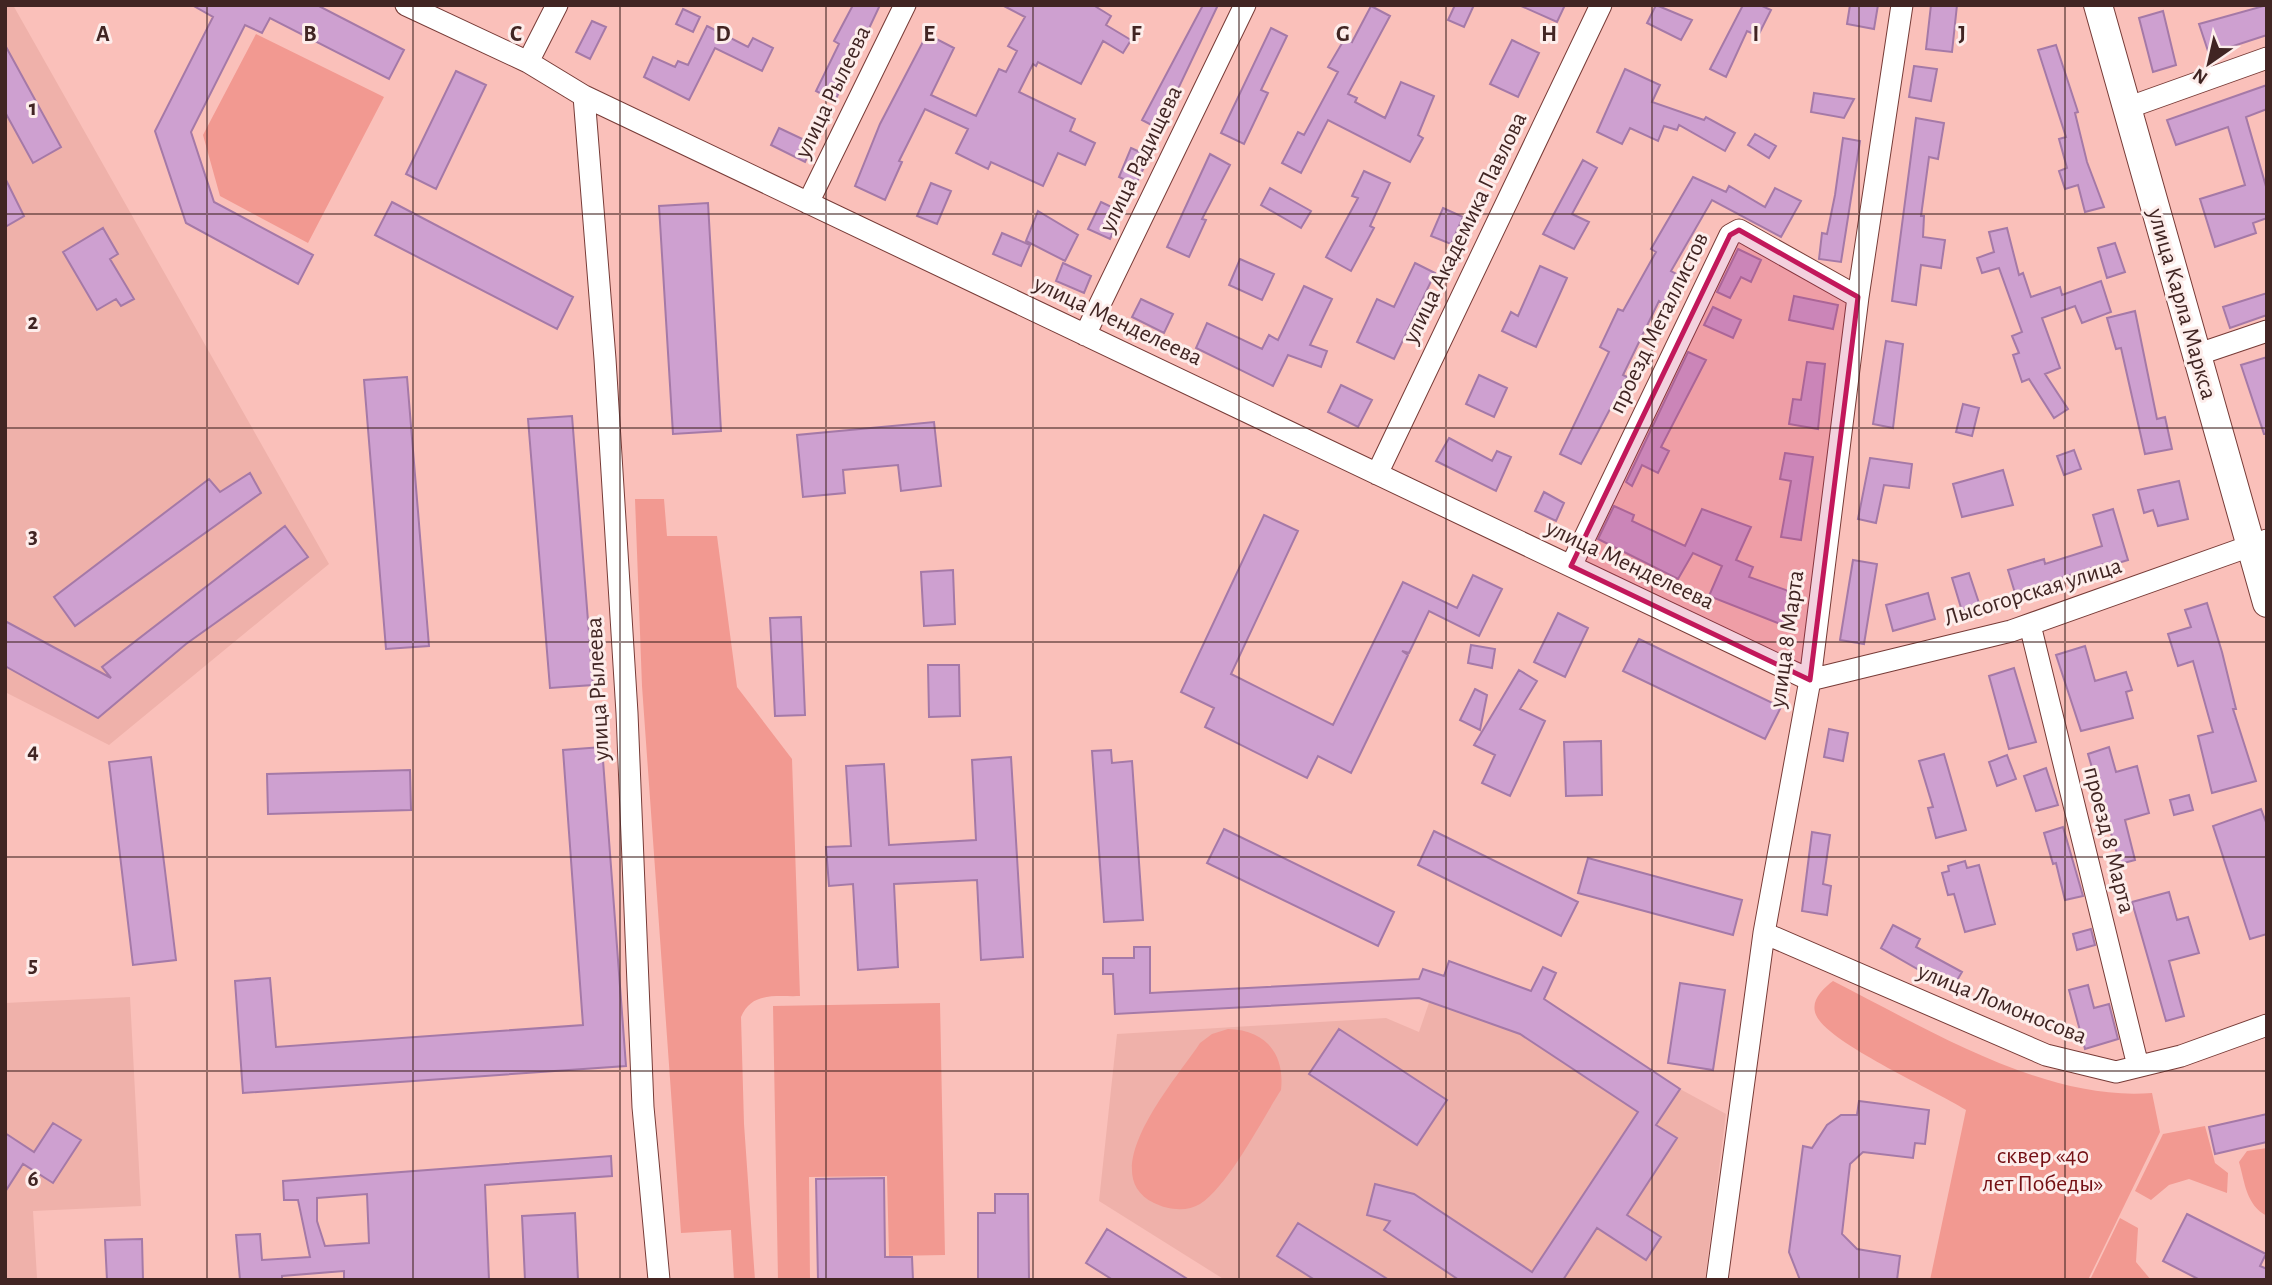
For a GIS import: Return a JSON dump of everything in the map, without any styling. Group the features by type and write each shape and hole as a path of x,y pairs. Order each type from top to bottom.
{"main road":[{"name":"улица Карла Маркса","path":"2098,5 2196,355 2259,543 2267,603"}],"street":[{"name":"улица Менделеева","path":"407,5 528,62 584,96 1810,680"},
{"path":"528,62 557,5"},
{"name":"улица Рылеева","path":"808,203 905,5"},
{"name":"улица Радищева","path":"1085,335 1245,5"},
{"name":"улица Академика Павлова","path":"1377,474 1601,5"},
{"name":"улица 8 Марта","path":"1717,1280 1764,933 1810,680 1858,297 1902,5"},
{"path":"2127,108 2267,58"},
{"name":"улица Рылеева","path":"584,96 605,359 626,700 643,1107 659,1280"},
{"name":"проезд Металлистов","path":"1571,566 1730,235 1739,230 1858,297"},
{"path":"2196,355 2267,331"},
{"name":"Лысогорская улица","path":"1810,680 2030,625 2259,543"},
{"name":"проезд 8 Марта","path":"2030,625 2138,1066"},
{"name":"улица Ломоносова","path":"1764,933 2046,1055 2116,1072 2181,1056 2267,1025"}],"highlighted area":[{"path":"1739,230 1858,297 1810,680 1571,566 1730,235"}],"shaded area":[{"path":"5,5 13,5 329,564 109,745 5,692"},
{"path":"1449,961 1542,998 1680,1089 1726,1114 1705,1280 1225,1280 1099,1201 1117,1034 1386,1018 1419,1032 1432,994 1416,988 1423,969 1444,976"},
{"path":"130,997 141,1206 33,1211 37,1278 5,1280 5,1003"}],"green space":[{"path":"256,34 384,97 308,243 220,196 203,135"},
{"path":"635,499 664,499 667,536 717,536 737,687 792,759 800,996 758,999 751,1003 741,1017 744,1124 755,1280 734,1280 731,1230 681,1233 642,686"},
{"name":"cквер «40 лет Победы»","path":"1833,981 1987,1058 2029,1074 2070,1086 2111,1093 2152,1093 2160,1132 2088,1280 1930,1280 1966,1110 1866,1055 1830,1031 1819,1020 1814,1008 1820,993"},
{"path":"940,1003 945,1255 889,1256 887,1176 809,1177 810,1280 778,1280 773,1006"},
{"path":"1228,1029 1252,1034 1270,1046 1280,1065 1281,1090 1244,1152 1211,1195 1200,1204 1189,1208 1171,1209 1154,1203 1137,1189 1132,1170 1136,1148 1159,1101 1200,1043 1212,1034"},
{"path":"2205,1126 2215,1163 2228,1173 2227,1193 2189,1179 2169,1185 2151,1200 2135,1191 2163,1134"},
{"path":"2267,1148 2267,1216 2250,1200 2239,1162 2247,1151"},
{"path":"2120,1218 2138,1228 2136,1262 2151,1280 2090,1280"}],"building":[{"path":"192,5 317,5 404,50 389,79 270,18 262,33 245,25 191,132 214,202 313,255 298,284 186,223 155,131 213,17"},
{"path":"853,5 880,5 835,101 816,91 839,44 834,41"},
{"path":"1002,5 1093,5 1111,16 1106,25 1131,40 1123,53 1103,41 1081,84 1038,62 1036,66 1033,64 1019,92 1075,119 1070,131 1095,143 1085,165 1058,153 1043,186 991,162 988,169 956,153 968,129 925,109 899,161 902,162 885,200 855,186 880,124 927,34 954,48 931,95 976,116 999,69 1006,72 1017,51 1008,46 1025,17"},
{"path":"1203,5 1218,5 1159,129 1142,120"},
{"path":"1455,5 1474,5 1464,27 1448,20"},
{"path":"1519,5 1565,5 1557,22"},
{"path":"1656,5 1692,20 1681,40 1647,23"},
{"path":"1743,5 1760,5 1771,10 1758,36 1747,31 1726,77 1710,69"},
{"path":"1850,5 1878,5 1874,29 1847,24"},
{"path":"1931,5 1957,5 1952,52 1926,49"},
{"path":"2267,5 2267,35 2209,54 2199,24"},
{"path":"1371,6 1390,16 1348,94 1357,98 1355,102 1385,118 1401,82 1434,96 1418,135 1423,138 1410,162 1328,120 1301,173 1282,163 1298,132 1304,135 1338,72 1328,67 1345,38 1352,42"},
{"path":"683,9 700,17 693,32 676,24"},
{"path":"2163,11 2176,65 2153,72 2139,18"},
{"path":"592,21 606,27 590,59 576,52"},
{"path":"707,26 748,47 753,38 773,48 762,71 715,48 689,100 644,77 653,57 675,67 678,61 688,65"},
{"path":"1271,28 1287,36 1261,90 1268,93 1244,144 1221,133"},
{"path":"1512,40 1539,53 1518,97 1490,84"},
{"path":"5,45 61,147 33,163 5,112"},
{"path":"2056,45 2078,112 2075,113 2087,162 2104,207 2085,212 2078,185 2065,189 2059,171 2067,168 2059,139 2066,137 2038,50"},
{"path":"1914,66 1937,69 1931,101 1909,97"},
{"path":"1625,69 1660,85 1652,102 1704,120 1706,117 1735,133 1725,151 1679,125 1677,130 1664,126 1658,141 1630,128 1622,144 1597,132"},
{"path":"456,71 486,85 436,189 406,174"},
{"path":"2267,85 2267,109 2246,117 2267,190 2267,218 2253,223 2256,233 2215,247 2200,199 2245,185 2228,127 2176,145 2167,120"},
{"path":"1814,93 1854,99 1844,118 1811,112"},
{"path":"1916,118 1944,123 1938,159 1929,157 1921,216 1924,216 1923,237 1945,240 1941,268 1921,265 1916,305 1892,301"},
{"path":"779,128 813,144 805,162 771,145"},
{"path":"1755,134 1776,146 1769,158 1748,145"},
{"path":"1843,138 1860,141 1841,262 1819,259 1822,233 1827,234 1835,195"},
{"path":"1131,148 1149,156 1136,185 1119,177"},
{"path":"1210,154 1230,165 1202,219 1206,220 1189,257 1167,247"},
{"path":"1583,160 1597,168 1572,214 1589,222 1574,249 1543,234"},
{"path":"1364,171 1390,183 1370,226 1374,228 1351,271 1326,257 1358,198 1352,196"},
{"path":"1693,177 1726,192 1729,186 1765,207 1775,188 1801,201 1781,237 1712,200 1671,271 1680,276 1664,304 1659,301 1623,375 1627,377 1581,464 1560,454 1609,352 1600,347 1618,309 1623,311 1656,252 1651,249"},
{"path":"5,178 24,216 5,227"},
{"path":"931,183 951,191 937,224 917,216"},
{"path":"1270,188 1311,211 1301,228 1261,205"},
{"path":"392,202 573,297 557,329 375,235"},
{"path":"1101,202 1122,212 1110,239 1088,229"},
{"path":"708,203 721,431 673,434 659,206"},
{"path":"1443,208 1463,217 1451,244 1431,236"},
{"path":"1038,211 1078,235 1065,261 1026,241"},
{"path":"103,228 118,254 110,259 134,299 121,306 116,299 97,310 63,252"},
{"path":"2007,228 2019,275 2023,273 2031,297 2060,287 2062,295 2101,281 2111,312 2082,323 2075,306 2042,318 2060,368 2045,374 2068,409 2054,418 2029,379 2022,382 2013,355 2019,353 2012,336 2022,332 1999,268 1982,273 1977,258 1994,252 1989,232"},
{"path":"1002,233 1030,245 1021,266 993,254"},
{"path":"2115,243 2125,272 2107,278 2098,248"},
{"path":"1738,249 1761,260 1751,282 1741,277 1730,298 1717,292"},
{"path":"1240,259 1274,274 1262,300 1229,285"},
{"path":"1063,263 1091,276 1084,293 1056,281"},
{"path":"1415,263 1435,273 1394,359 1357,342 1377,299 1394,307"},
{"path":"1540,266 1567,278 1536,347 1502,331 1511,312 1518,316"},
{"path":"1304,286 1332,299 1310,345 1327,351 1321,367 1288,355 1273,386 1196,348 1207,323 1262,349 1269,335 1278,340"},
{"path":"2267,293 2267,315 2230,328 2223,307"},
{"path":"1794,296 1838,305 1833,329 1789,320"},
{"path":"1141,299 1173,314 1164,333 1132,317"},
{"path":"1713,307 1741,320 1733,338 1704,325"},
{"path":"2135,311 2157,419 2165,417 2172,449 2145,454 2121,348 2116,349 2107,318"},
{"path":"1886,341 1903,344 1893,428 1873,424"},
{"path":"1688,352 1706,360 1661,447 1669,451 1658,473 1642,465 1632,486 1626,482"},
{"path":"2267,357 2267,434 2264,434 2241,365"},
{"path":"1807,362 1825,364 1818,429 1789,424 1793,399 1801,400"},
{"path":"1479,375 1507,388 1494,417 1466,404"},
{"path":"407,377 429,646 386,649 364,380"},
{"path":"1341,385 1372,400 1358,427 1328,412"},
{"path":"1963,404 1979,408 1972,436 1956,432"},
{"path":"572,416 593,685 550,688 528,419"},
{"path":"934,422 941,486 901,491 898,465 843,470 845,493 803,497 797,435"},
{"path":"1449,438 1492,461 1497,451 1511,457 1496,491 1436,461"},
{"path":"2074,450 2081,469 2064,475 2057,456"},
{"path":"1785,453 1813,457 1801,540 1781,537 1791,481 1780,479"},
{"path":"1870,458 1912,464 1909,488 1884,485 1876,523 1858,519"},
{"path":"2003,470 2013,505 1962,517 1953,484"},
{"path":"250,473 261,493 75,626 54,597 209,479 220,492"},
{"path":"2179,481 2188,519 2158,526 2153,510 2144,513 2138,490"},
{"path":"1544,492 1564,503 1556,521 1535,511"},
{"path":"1614,506 1634,515 1632,521 1685,546 1702,509 1751,527 1736,560 1753,567 1749,577 1800,595 1788,627 1709,596 1722,566 1693,553 1678,579 1598,539"},
{"path":"2113,509 2128,560 2108,566 2107,563 2015,593 2008,570 2044,559 2045,564 2102,546 2093,515"},
{"path":"1264,515 1298,531 1231,674 1333,725 1403,582 1457,608 1473,575 1502,589 1479,636 1429,611 1409,653 1402,651 1408,655 1351,773 1318,756 1307,778 1205,727 1214,708 1181,692"},
{"path":"285,526 308,557 186,644 98,718 5,666 5,621 111,678 102,667"},
{"path":"1853,560 1877,564 1864,644 1840,640"},
{"path":"953,570 955,624 924,626 921,572"},
{"path":"1969,573 1980,606 1962,611 1952,578"},
{"path":"1928,593 1935,619 1893,631 1886,605"},
{"path":"2207,603 2236,709 2233,709 2256,781 2212,793 2198,736 2213,732 2193,661 2178,666 2168,634 2191,627 2185,610"},
{"path":"1558,613 1588,628 1565,677 1534,662"},
{"path":"801,617 805,715 775,716 770,618"},
{"path":"1639,639 1781,707 1765,739 1623,671"},
{"path":"1471,645 1495,649 1492,668 1468,663"},
{"path":"2085,646 2095,681 2126,672 2132,690 2126,692 2133,718 2081,731 2056,655"},
{"path":"928,665 959,665 960,716 929,717"},
{"path":"2014,668 2036,742 2009,749 1989,676"},
{"path":"1519,670 1537,681 1520,709 1545,721 1510,796 1482,783 1495,755 1474,745"},
{"path":"1475,689 1487,695 1480,730 1460,720"},
{"path":"1829,729 1848,733 1843,761 1824,757"},
{"path":"1601,741 1602,795 1566,796 1564,742"},
{"path":"602,747 626,1066 243,1093 235,981 270,978 276,1047 583,1025 563,750"},
{"path":"2109,747 2116,772 2137,766 2149,813 2125,820 2135,860 2120,864 2088,754"},
{"path":"1111,750 1112,763 1132,761 1143,920 1104,922 1092,751"},
{"path":"1944,754 1966,830 1936,838 1928,808 1933,807 1919,761"},
{"path":"2007,755 2016,779 1997,786 1989,762"},
{"path":"151,757 176,960 133,965 109,762"},
{"path":"1011,757 1023,957 981,960 977,880 894,884 898,967 858,970 853,884 829,886 826,847 851,846 846,766 884,764 889,845 976,840 972,760"},
{"path":"2046,768 2058,805 2036,811 2024,776"},
{"path":"410,770 411,810 268,814 267,774"},
{"path":"2189,795 2193,810 2174,815 2170,800"},
{"path":"2261,809 2267,825 2267,934 2250,939 2213,826"},
{"path":"2063,827 2083,896 2065,900 2056,863 2053,864 2044,833"},
{"path":"1224,829 1394,912 1378,946 1207,863"},
{"path":"1434,831 1578,902 1561,936 1418,865"},
{"path":"1812,832 1830,835 1823,884 1831,886 1827,915 1802,911"},
{"path":"1588,858 1742,900 1733,935 1578,893"},
{"path":"1965,861 1967,868 1979,865 1995,924 1965,932 1954,894 1948,895 1942,873 1949,871 1948,866"},
{"path":"2169,892 2177,920 2188,917 2199,953 2169,961 2184,1016 2166,1021 2132,902"},
{"path":"1893,925 1920,939 1916,947 1962,972 1952,989 1881,948"},
{"path":"2091,929 2095,945 2077,950 2073,934"},
{"path":"1134,947 1150,947 1150,993 1419,979 1423,969 1444,976 1449,961 1531,991 1543,967 1556,973 1544,999 1680,1089 1656,1125 1677,1138 1627,1215 1661,1237 1646,1260 1597,1228 1563,1280 1459,1280 1384,1230 1390,1221 1367,1215 1375,1184 1414,1194 1532,1272 1638,1112 1520,1034 1419,998 1115,1014 1113,974 1103,974 1103,958 1134,958"},
{"path":"1680,983 1725,990 1713,1070 1668,1063"},
{"path":"2088,985 2094,1008 2109,1004 2118,1039 2085,1049 2069,990"},
{"path":"1339,1029 1447,1100 1417,1145 1309,1074"},
{"path":"1859,1101 1929,1110 1925,1144 1915,1143 1913,1158 1863,1152 1850,1164 1842,1234 1857,1249 1900,1256 1897,1280 1800,1280 1789,1252 1803,1146 1812,1148 1827,1125 1841,1115 1857,1115"},
{"path":"2267,1114 2267,1142 2215,1154 2209,1127"},
{"path":"53,1123 81,1140 53,1183 23,1164 5,1192 5,1133 34,1152"},
{"path":"611,1156 612,1176 485,1185 489,1280 344,1279 344,1271 282,1276 282,1280 240,1280 236,1235 260,1234 262,1260 310,1257 298,1200 284,1200 283,1181","holes":["367,1194 369,1243 325,1246 317,1221 317,1198"]},
{"path":"884,1178 885,1257 912,1257 913,1280 818,1280 816,1179"},
{"path":"995,1194 1028,1194 1029,1280 978,1280 978,1213 995,1213"},
{"path":"575,1213 578,1280 525,1280 522,1216"},
{"path":"2187,1214 2266,1254 2260,1266 2267,1269 2267,1280 2200,1280 2163,1261"},
{"path":"1298,1223 1389,1280 1315,1280 1277,1256"},
{"path":"1107,1229 1189,1280 1113,1280 1086,1263"},
{"path":"142,1239 143,1280 107,1280 105,1240"}]}
